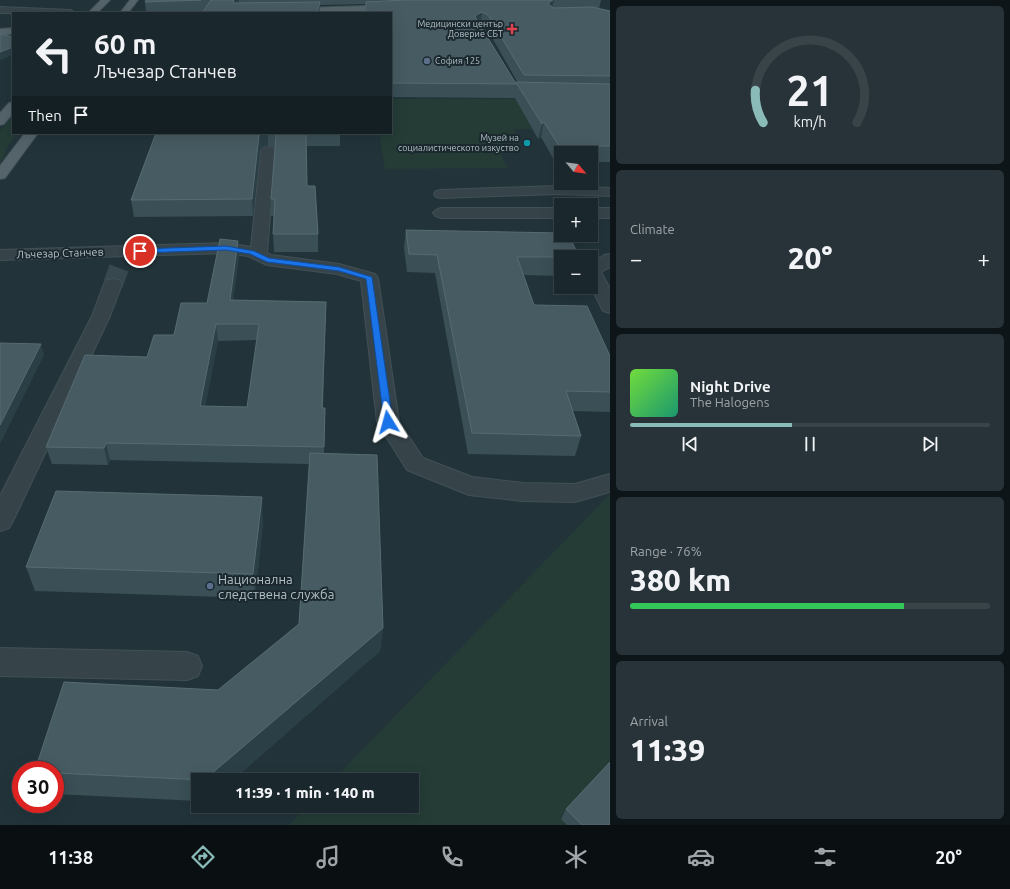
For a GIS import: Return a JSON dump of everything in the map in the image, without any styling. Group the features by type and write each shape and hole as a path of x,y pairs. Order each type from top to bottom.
{"main road":[{"path":"93,12 106,0"},
{"path":"125,12 134,0"},
{"path":"261,12 406,7"},
{"path":"340,12 367,9"},
{"path":"0,26 12,26"},
{"path":"0,32 12,31"},
{"path":"0,121 12,107"},
{"path":"0,175 31,134"}],"street":[{"path":"0,10 47,12"},
{"path":"258,256 268,151"},
{"path":"546,176 554,188"},
{"path":"441,194 555,190 610,192"},
{"path":"441,212 554,213"},
{"path":"598,213 610,213"},
{"name":"Лъчезар Станчев","path":"0,255 226,248 252,252 267,260 339,269 369,278 388,422 415,464 469,486 523,492 575,492 610,483"},
{"path":"0,521 101,316 126,251"},
{"path":"610,259 592,271 610,307"},
{"path":"0,662 187,666"}],"green space":[{"path":"392,99 522,99 527,119 533,129 514,129 516,134 513,134 517,140 500,140 504,151 499,151 508,168 385,169 379,134 392,134"},
{"path":"12,117 12,134 17,134 8,146 0,166 0,131"},
{"path":"610,494 610,825 289,825 301,813 419,813 419,773 340,773"}],"building":[{"path":"146,0 201,0 145,2"},
{"path":"211,0 233,0 234,3 320,2 317,12 203,12"},
{"path":"406,0 553,0 549,2 549,5 554,8 592,7 610,11 610,76 524,75 488,15 482,12 475,17 515,82 610,84 610,146 559,146 544,122 542,124 517,84 392,83 392,12 366,12 366,2"},
{"path":"0,34 12,37 12,47 0,52"},
{"path":"156,134 260,134 252,199 131,200"},
{"path":"275,134 306,134 307,186 315,186 318,234 273,234 275,199 271,199"},
{"path":"406,230 554,233 554,242 572,242 576,250 554,250 554,257 517,257 534,305 587,306 610,356 610,392 566,391 581,436 472,433 437,255 409,254"},
{"path":"220,239 238,241 230,300 326,302 322,408 325,408 324,447 106,443 104,448 46,447 85,355 147,357 154,335 174,335 181,303 207,303","holes":["216,324 259,324 247,407 200,406"]},
{"path":"0,343 41,344 0,425"},
{"path":"310,453 377,455 383,628 212,773 191,773 191,779 64,773 64,761 38,761 64,682 218,690 299,624"},
{"path":"56,491 262,497 253,574 26,567"},
{"path":"610,762 610,825 582,825 566,809"}],"tunnel":[{"path":"113,284 119,268"}],"place":[{"name":"Медицински център Доверие СБТ","path":"512,29"},
{"name":"София 125","path":"427,61"},
{"name":"Музей на социалистическото изкуство","path":"527,143"},
{"name":"Национална следствена служба","path":"210,586"}],"route":[{"path":"140,251 226,248 252,252 267,260 339,269 369,278 388,422"}]}
